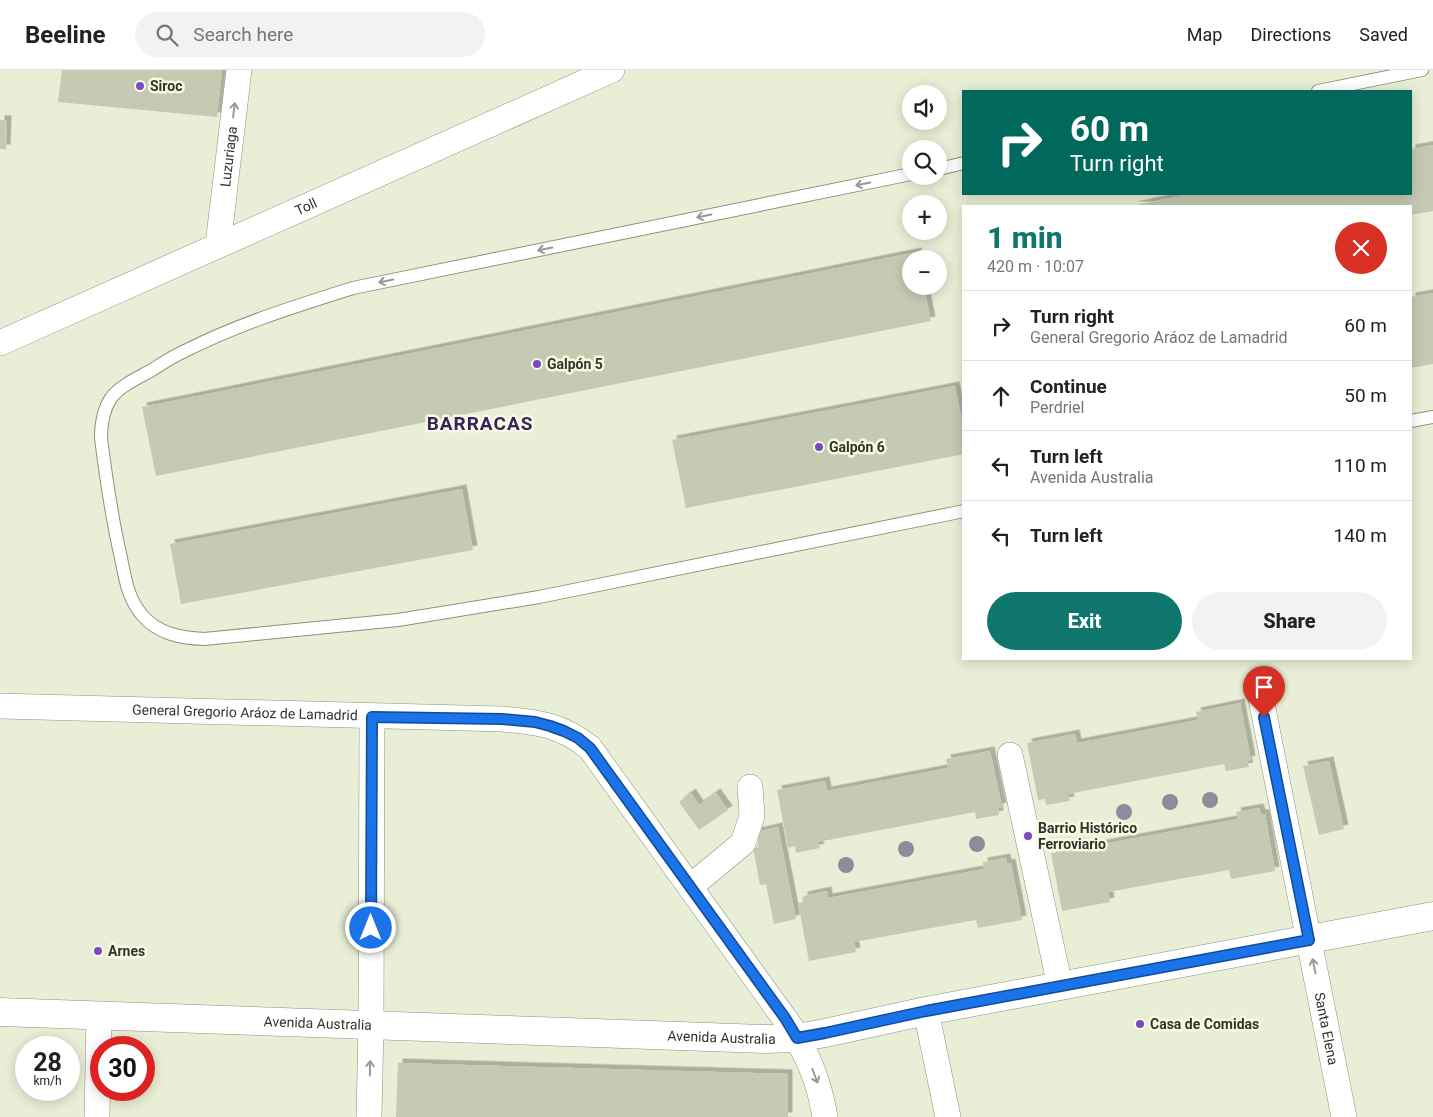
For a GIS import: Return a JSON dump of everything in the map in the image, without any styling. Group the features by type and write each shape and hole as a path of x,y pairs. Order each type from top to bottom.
{"main road":[{"name":"Avenida Australia","path":"0,1012 766,1039 797,1038 926,1011 1433,916"}],"street":[{"name":"Luzuriaga","path":"218,245 239,70"},
{"name":"Toll","path":"0,343 612,70"},
{"name":"Santa Elena","path":"1261,699 1344,1117"},
{"name":"General Gregorio Aráoz de Lamadrid","path":"0,706 502,719 535,722 578,738 590,748 783,1015 808,1058 819,1086 825,1117"},
{"path":"370,1117 372,717"},
{"path":"1010,755 1060,986"},
{"path":"690,887 743,843 752,816 750,786"},
{"path":"926,1011 948,1117"},
{"path":"97,1117 99,1016"}],"lane":[{"path":"1323,90 1422,70"},
{"path":"947,167 962,164"},
{"path":"902,176 353,288 288,309 215,337 184,351 124,386 112,398 104,411 101,438 112,521 133,604 156,627 173,635 187,638 204,638 398,620 530,598 962,511"},
{"path":"1412,421 1433,417"}],"building":[{"name":"Siroc","path":"62,70 222,70 217,117 58,102"},
{"path":"0,120 7,120 6,149 0,149"},
{"path":"1433,145 1433,211 1412,215 1412,205 1137,205 1184,195 1412,195 1412,149"},
{"name":"Galpón 5","path":"902,255 902,295 926,295 931,321 156,476 142,407"},
{"path":"1433,293 1433,364 1412,368 1412,297"},
{"name":"Galpón 6","path":"955,386 962,421 962,454 686,508 672,440"},
{"path":"462,489 473,550 181,604 170,544"},
{"path":"1240,703 1251,760 1247,761 1249,767 1226,771 1224,764 1068,794 1070,801 1046,805 1045,799 1038,800 1027,743 1075,734 1077,743 1198,720 1196,712"},
{"path":"990,751 1002,807 998,808 999,815 976,819 975,812 818,842 820,848 796,853 795,846 788,848 777,790 825,781 827,791 948,768 946,759"},
{"path":"1329,761 1344,829 1319,835 1303,766"},
{"path":"691,793 699,805 716,793 728,810 699,830 679,802"},
{"path":"1259,808 1261,814 1265,814 1275,871 1231,879 1229,870 1108,892 1110,902 1062,911 1051,853 1058,852 1057,846 1080,842 1081,848 1238,819 1236,812"},
{"path":"778,827 796,919 774,924 766,884 760,885 753,848 759,847 756,832"},
{"path":"1006,858 1007,864 1011,863 1022,920 978,928 976,920 854,942 856,952 809,961 798,903 804,902 803,896 827,891 828,898 984,869 983,862"},
{"path":"398,1063 788,1074 788,1117 396,1117"}],"place":[{"name":"Siroc","path":"140,86"},
{"name":"Galpón 5","path":"537,364"},
{"name":"Galpón 6","path":"819,447"},
{"name":"Barrio Histórico Ferroviario","path":"1028,836"},
{"name":"Arnes","path":"98,951"},
{"name":"Casa de Comidas","path":"1140,1024"}],"district":[{"name":"BARRACAS","path":"480,423"}],"route":[{"path":"371,928 372,717 520,720 550,726 578,738 590,748 785,1018 797,1038 926,1011 1309,940 1264,717"}]}
